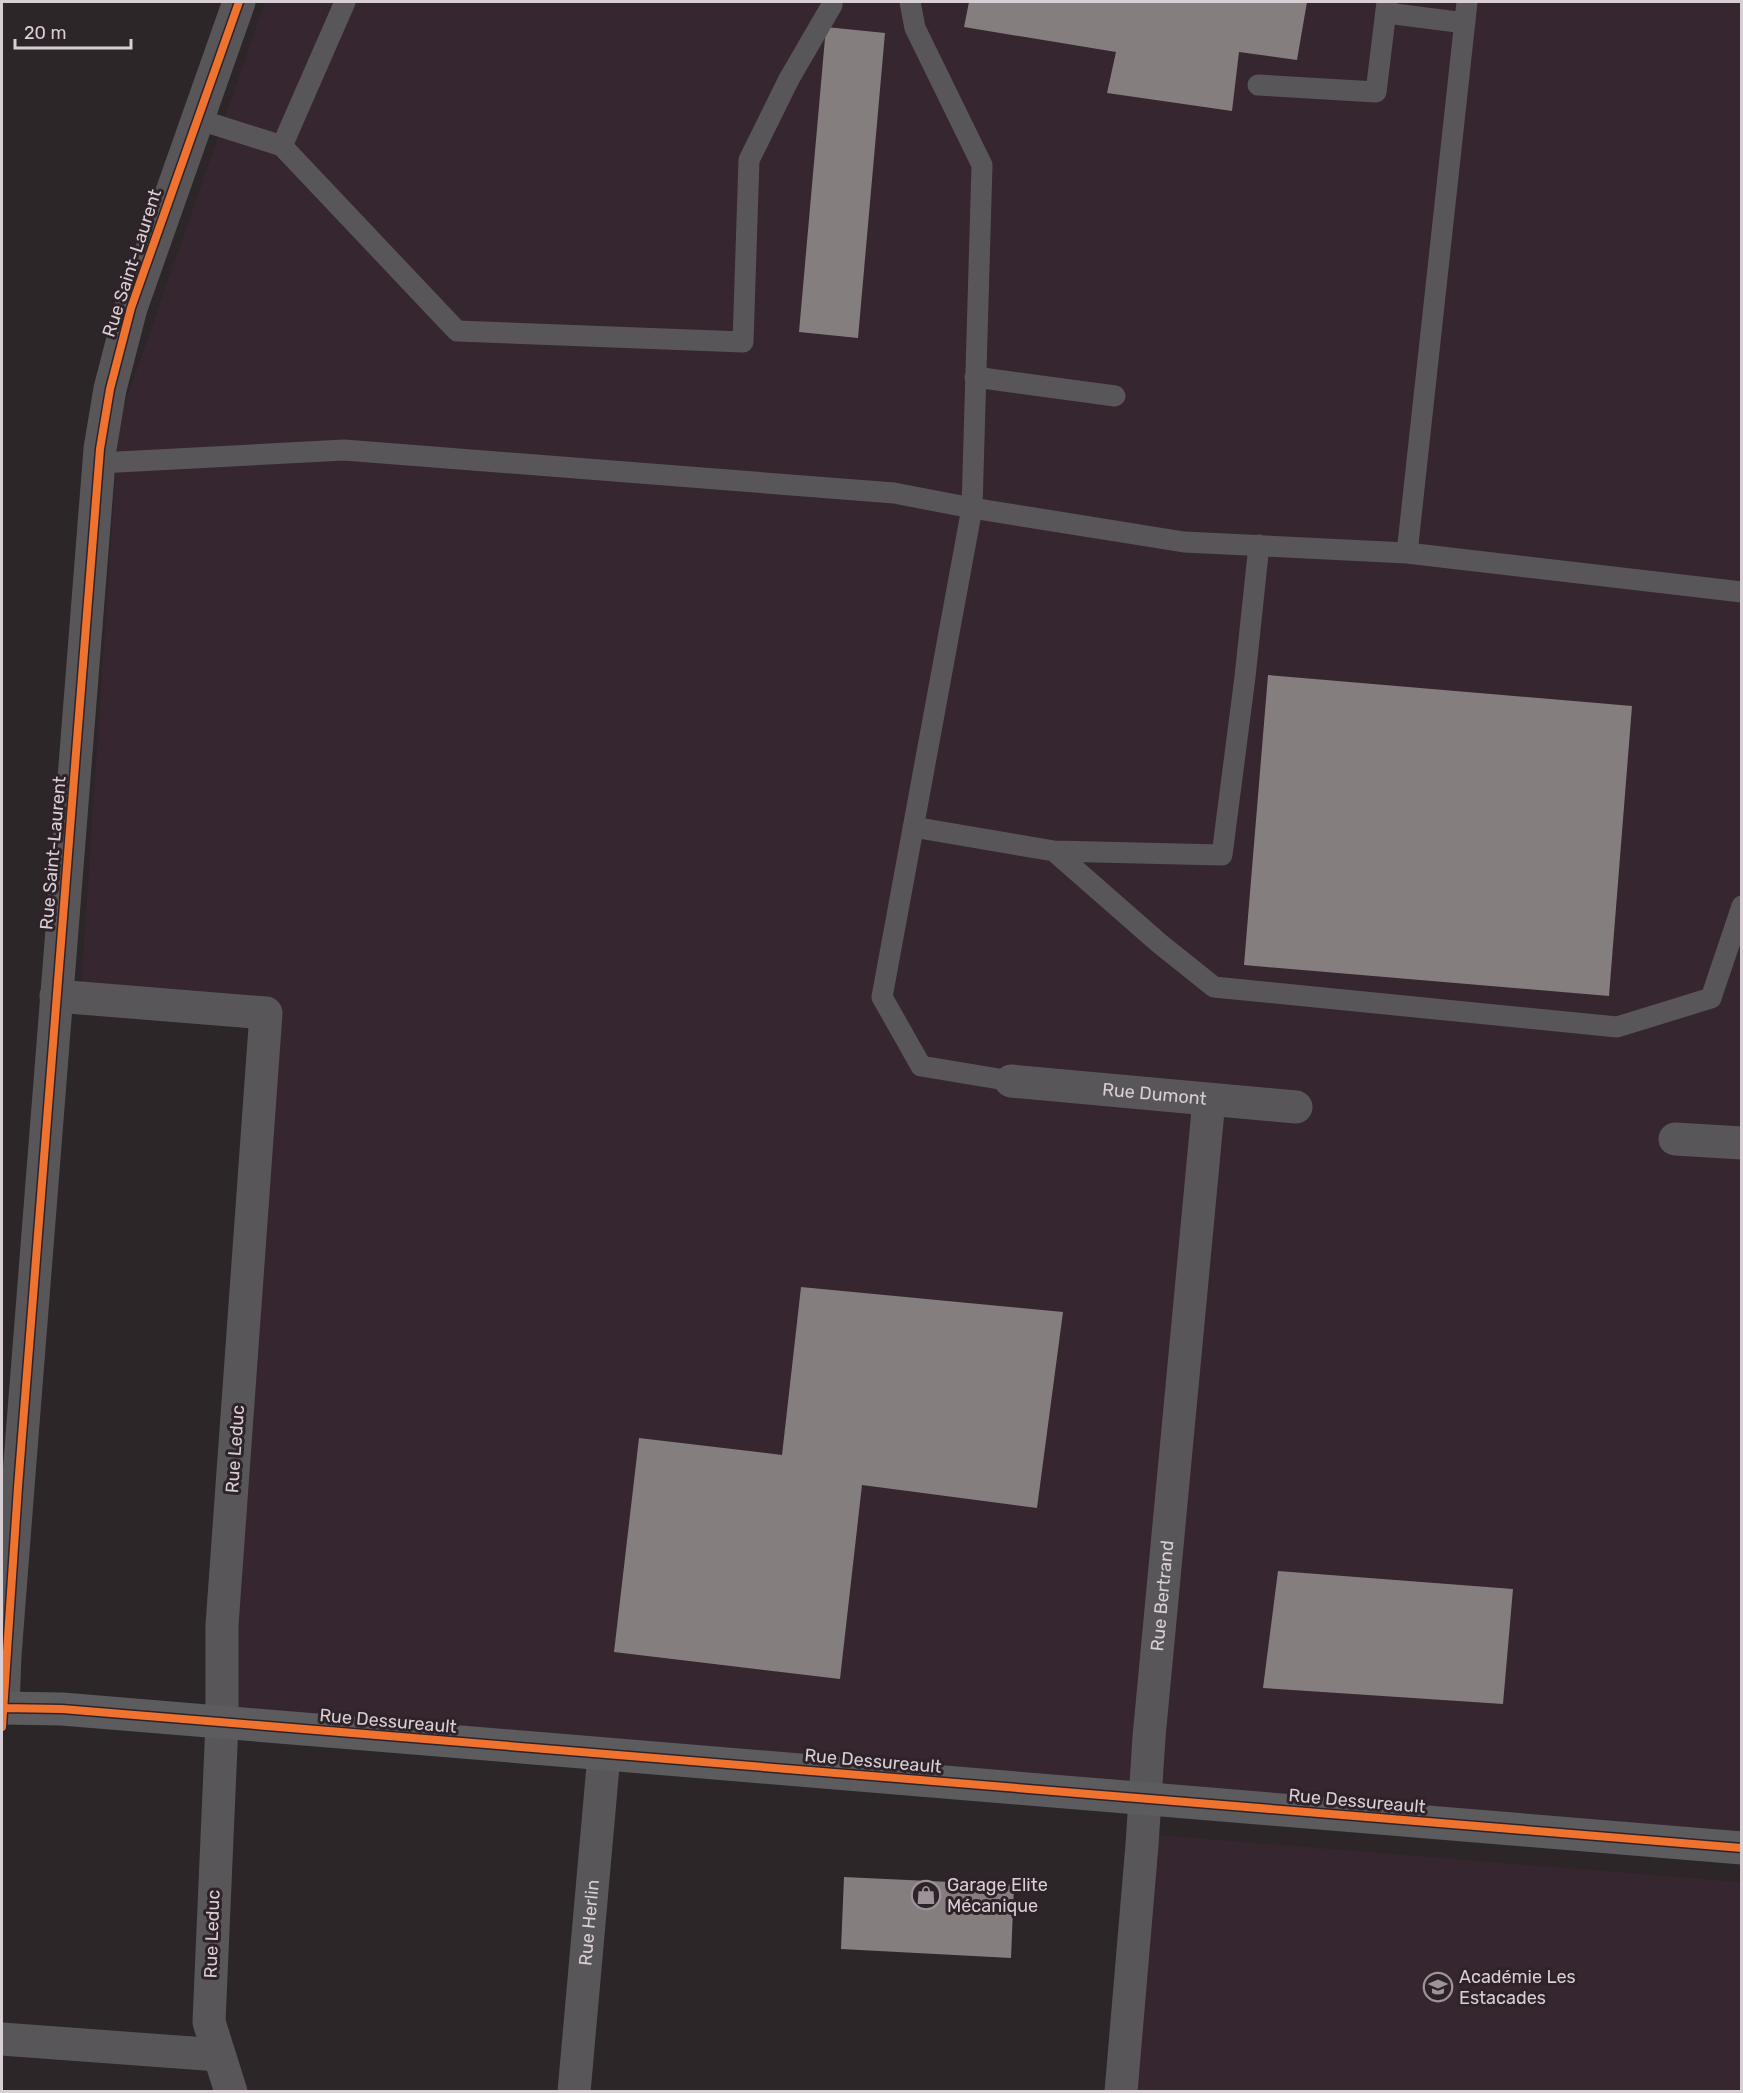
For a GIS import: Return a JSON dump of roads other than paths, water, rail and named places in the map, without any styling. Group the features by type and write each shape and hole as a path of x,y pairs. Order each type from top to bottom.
{"street":[{"name":"Rue Saint-Laurent","path":"2,1714 12,1429 56,996 99,463 110,389 125,328 141,276 239,2"},
{"name":"Rue Leduc","path":"56,996 266,1013 222,1625 222,1723 208,2022 231,2091"},
{"name":"Rue Dumont","path":"1011,1081 1296,1107"},
{"name":"Rue Bertrand","path":"1121,2091 1144,1798 1209,1100"},
{"path":"1675,1139 1742,1143"},
{"name":"Rue Dessureault","path":"2,1714 62,1709 1742,1848"},
{"name":"Rue Herlin","path":"574,2091 604,1755"},
{"path":"2,2039 219,2055"}],"lane":[{"path":"282,146 345,2"},
{"path":"197,119 282,146 457,331 744,342 749,160 789,79 832,2"},
{"path":"910,2 915,28 982,165 972,508 882,997 921,1066 1011,1081"},
{"path":"1407,553 1467,2"},
{"path":"1258,85 1376,92 1387,7 1465,23"},
{"path":"975,377 1115,396"},
{"path":"99,463 344,450 894,493 1184,542 1407,553 1742,592"},
{"path":"913,827 1054,851 1222,855 1259,545"},
{"path":"1054,851 1214,987 1617,1027 1711,998 1742,906"}],"place":[{"name":"Garage Elite Mécanique","path":"926,1895"},
{"name":"Académie Les Estacades","path":"1438,1987"}]}
